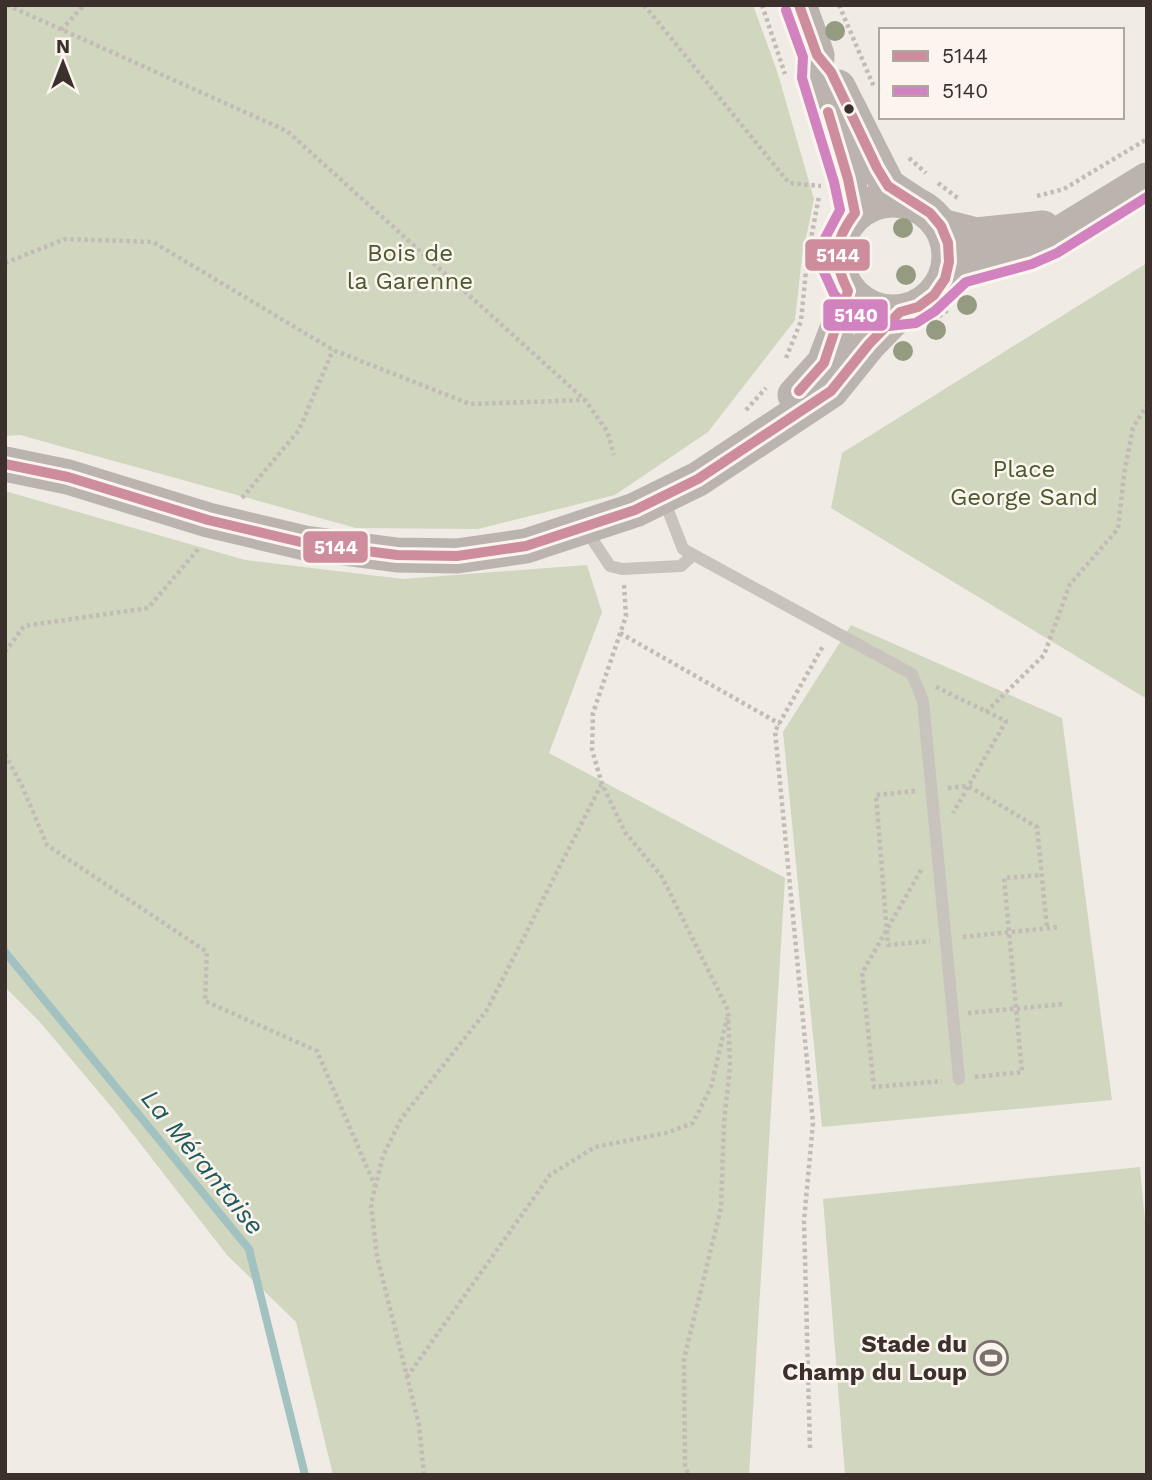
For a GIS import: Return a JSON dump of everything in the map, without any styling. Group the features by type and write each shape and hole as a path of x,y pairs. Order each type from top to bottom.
{"main road":[{"path":"799,5 817,55 831,72 888,186 930,213 941,226 949,253 947,293"},
{"path":"817,55 816,75 848,179 855,213"},
{"path":"749,426 831,391 869,344 909,320 918,307 934,295 947,293 978,262 1036,248 1147,180"},
{"path":"909,320 862,304 848,291 839,274 836,254 838,239 855,213 884,200 915,204"},
{"path":"941,226 976,235 1078,224"},
{"path":"5,464 68,477 208,520 304,543 397,555 457,556 526,546 635,510 698,479 749,426 824,363 848,291"}],"lane":[{"path":"663,496 683,549 912,674 923,701 959,1079"},
{"path":"584,527 610,566 622,569 681,566 693,555"}],"path":[{"path":"7,5 287,131 585,400 607,431 614,455"},
{"path":"61,30 83,5"},
{"path":"644,5 789,183 820,186"},
{"path":"762,5 788,84"},
{"path":"839,5 876,89"},
{"path":"1030,198 1064,189 1147,139"},
{"path":"905,155 960,200 969,201"},
{"path":"783,366 801,321 807,260 818,208 820,186 817,175"},
{"path":"5,263 65,239 153,242 333,350 470,404 585,400"},
{"path":"909,320 929,324 947,293"},
{"path":"749,426 769,386"},
{"path":"986,712 1044,655 1070,584 1118,529 1124,474 1133,428 1147,405"},
{"path":"622,569 626,616 593,713 593,750 602,784 625,832 662,877 728,1010 730,1068 724,1122 721,1208 684,1359 685,1467 689,1475"},
{"path":"810,1448 804,1221 813,1123 775,731 832,630"},
{"path":"620,633 780,724"},
{"path":"5,754 47,845 207,953 205,1001 317,1051 375,1187"},
{"path":"424,1475 419,1425 377,1256 371,1204 375,1187 383,1156 401,1118 488,1010 602,784"},
{"path":"959,1079 1022,1072 1004,878 1041,875"},
{"path":"953,1015 1065,1004"},
{"path":"407,1378 550,1175 595,1147 667,1133 693,1123 711,1087 728,1010"}],"green space":[{"name":"Bois de la Garenne","path":"5,5 753,5 777,71 814,199 802,257 795,320 708,432 615,495 478,529 356,528 20,435 5,436"},
{"name":"Place George Sand","path":"1147,263 1147,699 831,508 842,453"},
{"path":"5,491 245,560 403,579 587,565 602,612 549,753 785,878 749,1475 333,1475 296,1322 227,1255 114,1110 39,1021 5,987"},
{"path":"851,625 1062,718 1112,1100 822,1127 783,732"},
{"name":"Stade du Champ du Loup","path":"1140,1167 1147,1242 1147,1475 845,1475 823,1199"}],"waterway":[{"name":"La Mérantaise","path":"5,952 249,1249 305,1475"}],"transit line":[{"name":"5144","path":"5,464 68,477 208,520 305,543 397,555 457,556 526,546 635,510 698,479 831,391 869,344 900,312 918,307 934,295 945,279 949,262 948,243 941,226 930,213 888,186 877,168 831,72 817,55 799,5"},
{"name":"5140","path":"786,10 803,57 802,78 840,210 824,240 824,272 834,294 858,317 878,325 916,323 935,311 966,282 1032,264 1057,253 1147,197"},
{"name":"5144","path":"799,391 824,363 848,291 839,269 838,250 843,232 855,213 828,112"}],"place":[{"name":"Stade du Champ du Loup","path":"991,1358"}]}
